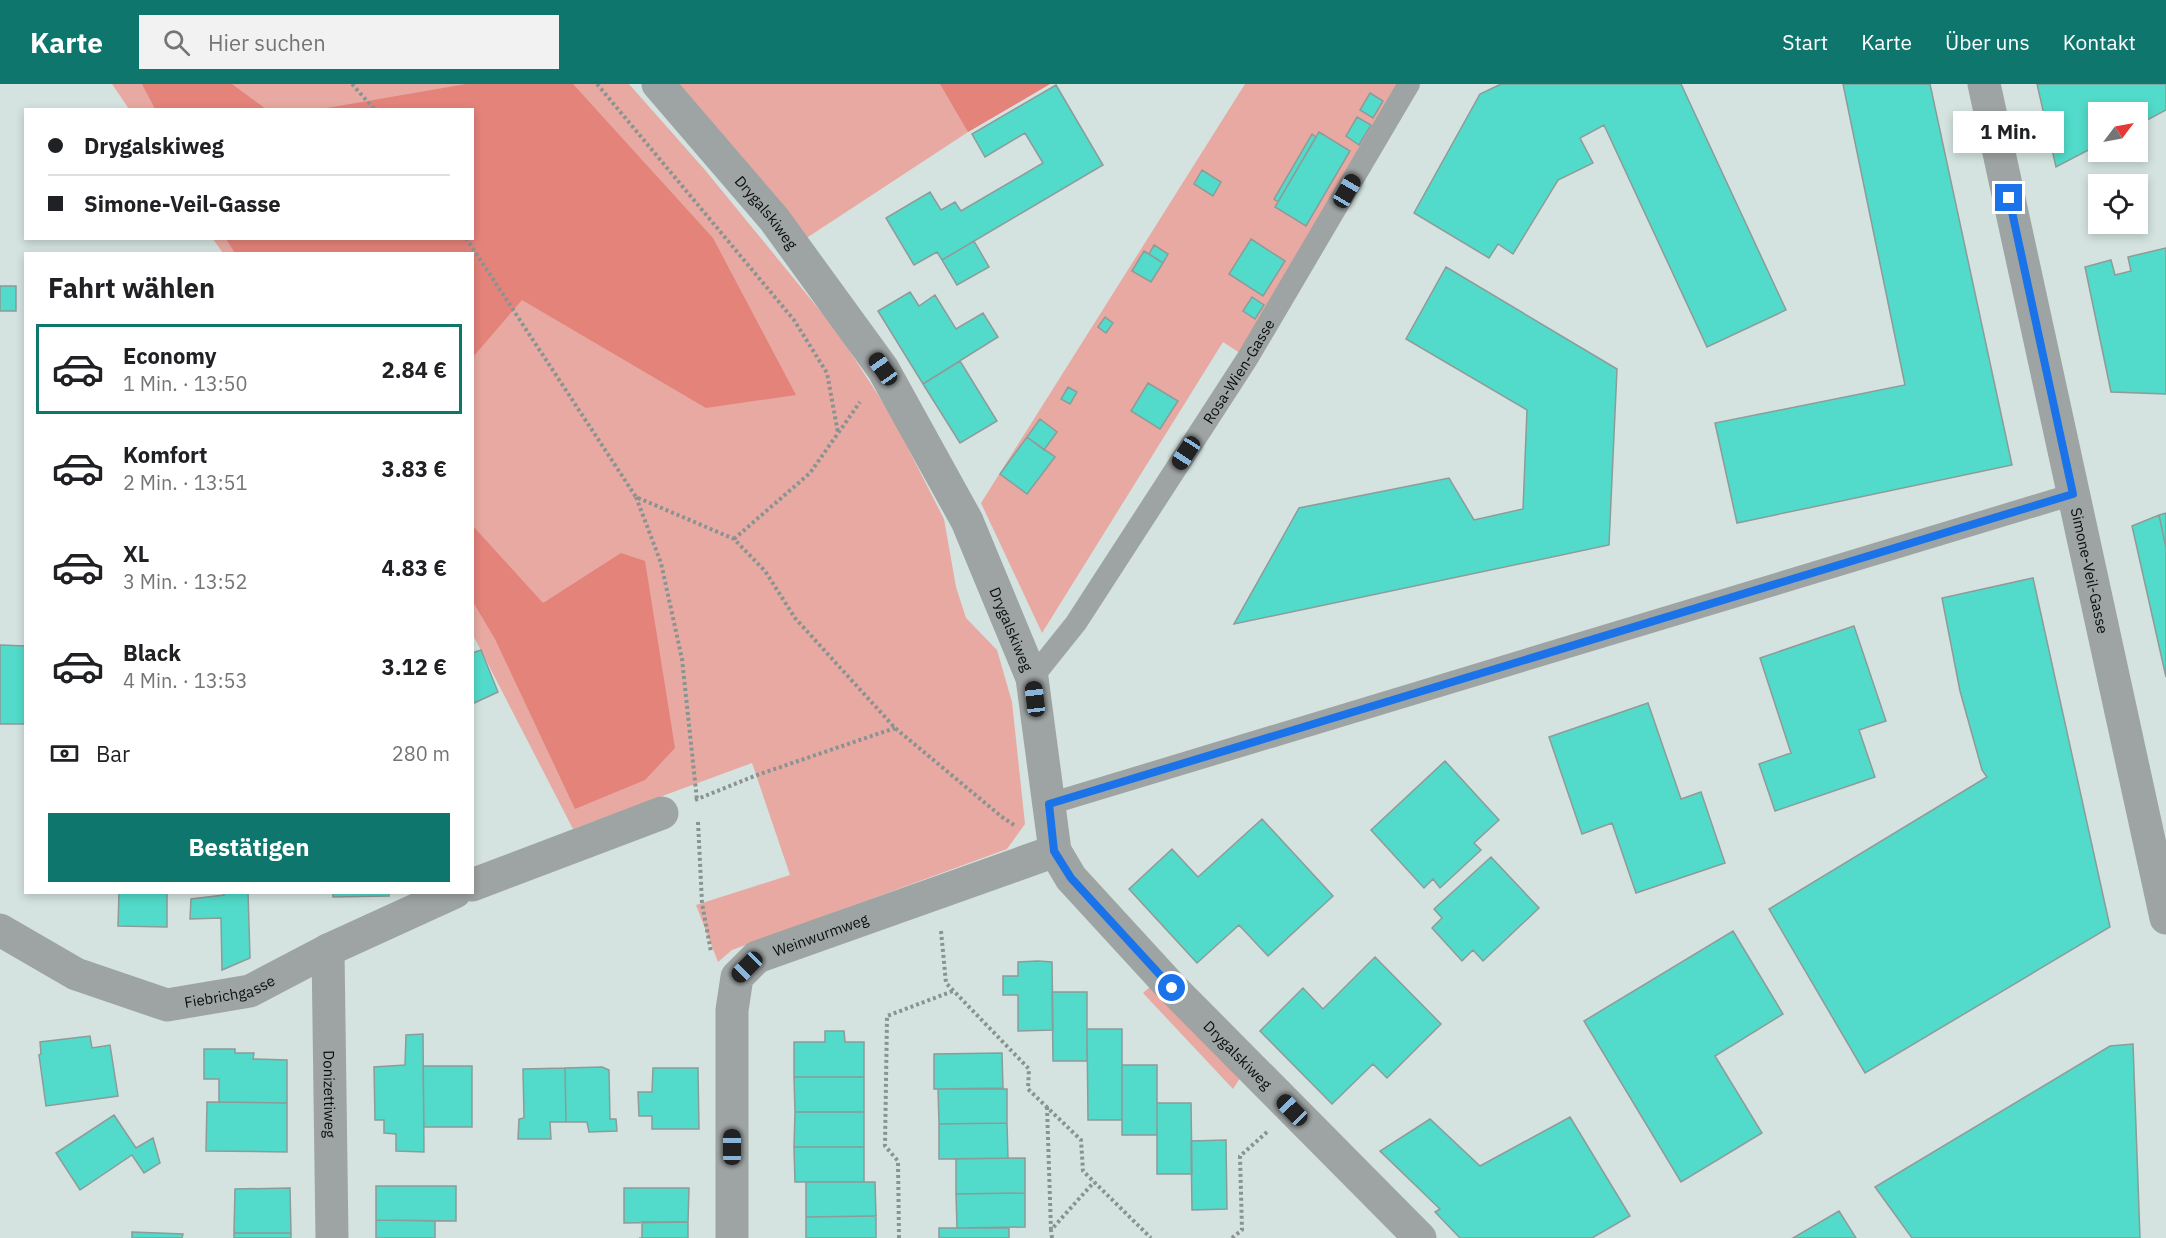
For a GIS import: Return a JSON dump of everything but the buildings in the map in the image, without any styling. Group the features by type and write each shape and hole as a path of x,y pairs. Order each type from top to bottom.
{"street":[{"name":"Drygalskiweg","path":"658,84 774,219 883,369 967,521 1032,678 1054,851 1071,878 1172,988 1420,1238"},
{"name":"Simone-Veil-Gasse","path":"1984,84 2166,918"},
{"path":"474,884 662,813"},
{"name":"Weinwurmweg","path":"737,977 758,957 1054,851"},
{"name":"Fiebrichgasse","path":"0,930 76,974 167,1005 250,991 328,950 451,894"},
{"name":"Donizettiweg","path":"328,950 332,1238"},
{"path":"732,1238 732,1010 737,977"}],"lane":[{"name":"Rosa-Wien-Gasse","path":"1032,678 1076,622 1247,359 1409,84"},
{"path":"1049,804 2073,494"}],"path":[{"path":"352,84 373,108"},
{"path":"597,84 794,321 827,373 838,433"},
{"path":"467,240 636,497 661,563 682,658 697,799 702,903 714,966 737,977"},
{"path":"734,539 810,473 883,369"},
{"path":"636,497 734,539 765,571 795,618 895,728 1002,818 1054,851"},
{"path":"662,813 757,775 895,728"},
{"path":"940,924 946,983 1029,1069 1028,1089 1082,1140 1083,1171 1151,1238"},
{"path":"899,1238 898,1161 885,1146 887,1016 953,991"},
{"path":"1047,1107 1052,1238"},
{"path":"1232,1238 1242,1230 1240,1156 1275,1126"},
{"path":"1052,1230 1094,1182"}],"shaded area":[{"path":"112,84 629,84 705,170 836,330 891,415 944,519 956,587 966,618 997,650 1012,702 1025,824 1007,849 732,950 718,962 696,905 790,875 752,763 573,829 474,637 474,252 222,252 214,240 474,240 474,108 128,108"},
{"path":"142,84 232,84 265,108 154,108"},
{"path":"466,84 573,84 713,238 796,395 706,408 522,300 474,356 474,252 234,252 227,240 474,240 474,108 327,108"},
{"path":"675,84 1050,84 968,132 805,239"},
{"path":"940,84 1050,84 968,132"},
{"path":"1245,84 1398,84 1240,353 1223,342 1042,633 981,503"},
{"path":"474,527 543,603 621,553 645,561 675,748 645,780 575,809 495,639 474,604"},
{"path":"1153,984 1242,1075 1233,1089 1143,993"}],"route":[{"path":"1172,988 1071,878 1054,851 1049,804 2073,494 2009,198"}]}
